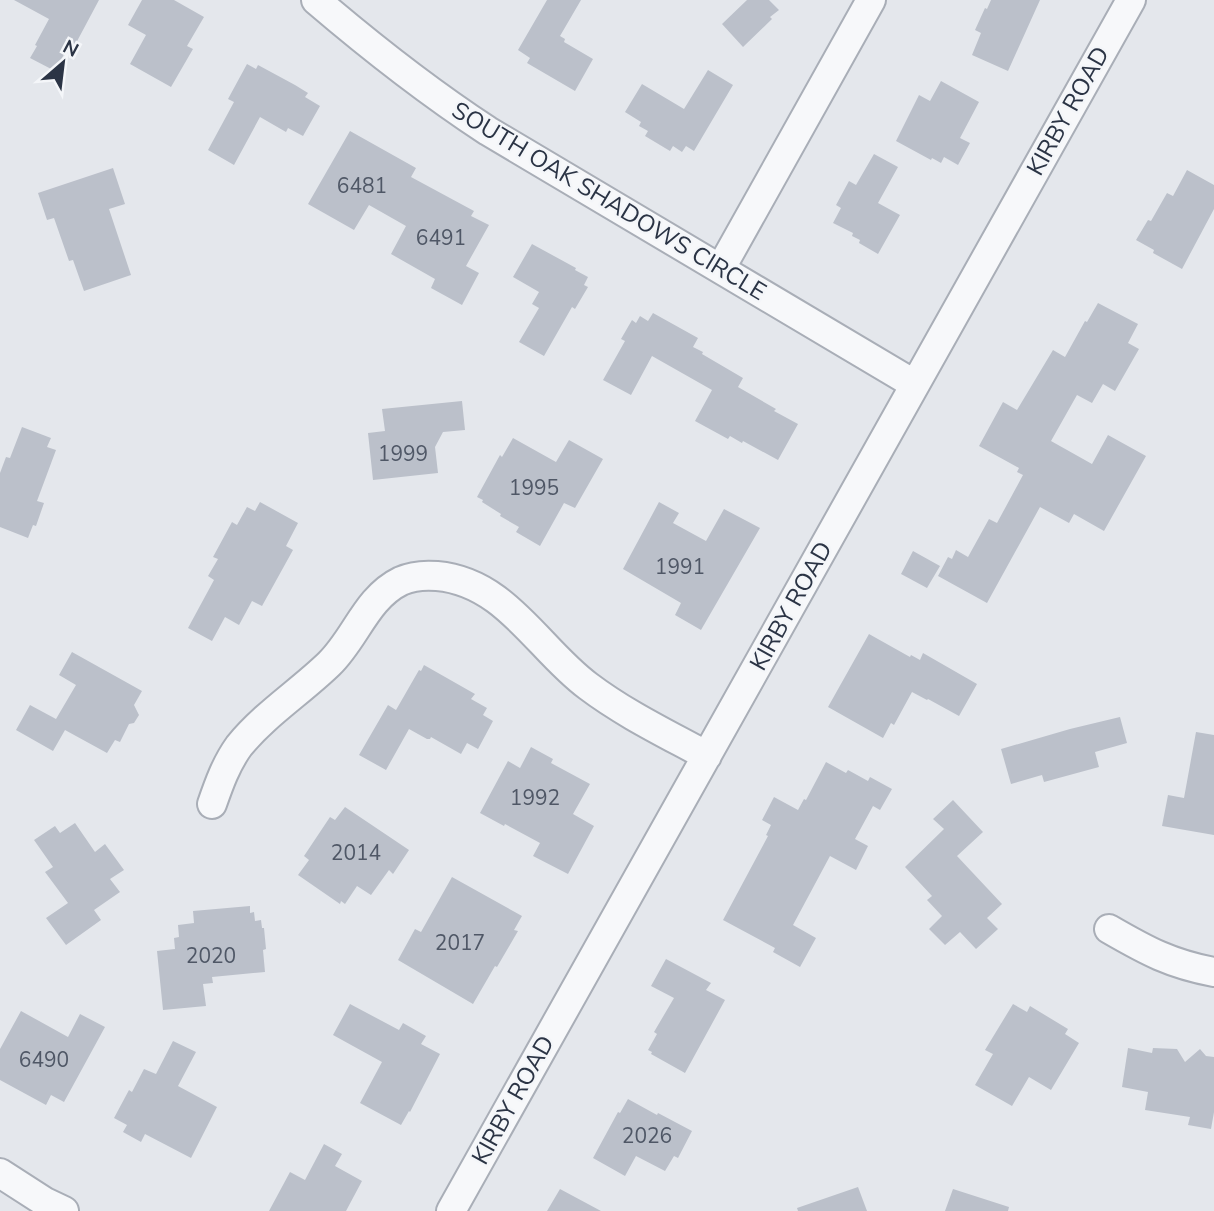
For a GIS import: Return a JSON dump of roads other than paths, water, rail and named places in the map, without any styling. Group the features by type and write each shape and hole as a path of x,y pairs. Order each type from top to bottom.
{"street":[{"name":"SOUTH OAK SHADOWS CIRCLE","path":"316,0 393,64 488,131 914,384"},
{"path":"720,268 871,0"},
{"name":"KIRBY ROAD","path":"451,1211 1131,0"},
{"path":"212,804 228,764 252,732 336,657 368,608 384,592 403,580 425,575 449,577 472,585 495,598 587,686 617,706 707,756"},
{"path":"1110,929 1165,959 1214,972"},
{"path":"0,1174 64,1211"}]}
